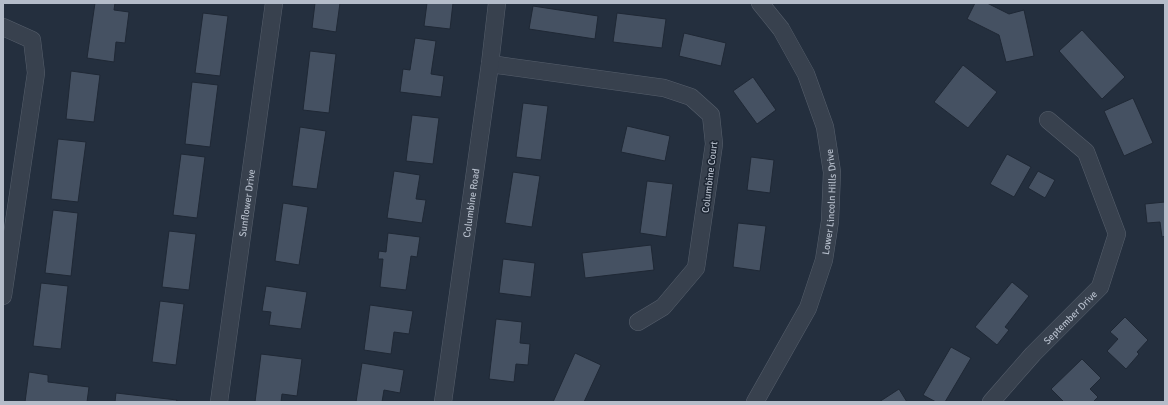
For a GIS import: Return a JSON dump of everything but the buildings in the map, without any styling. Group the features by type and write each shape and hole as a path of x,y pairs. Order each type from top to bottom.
{"street":[{"name":"Sunflower Drive","path":"219,402 274,3"},
{"name":"Columbine Road","path":"443,402 490,64 497,3"},
{"name":"Lower Lincoln Hills Drive","path":"755,402 808,308 824,260 830,221 832,180 825,127 806,74 781,29 760,3"},
{"path":"3,27 32,40 36,73 8,230 3,296"},
{"name":"Columbine Court","path":"490,64 664,88 691,97 712,115 714,144 696,268 663,307 638,322"},
{"name":"September Drive","path":"991,402 1033,354 1100,287 1117,234 1086,152 1048,120"}]}
